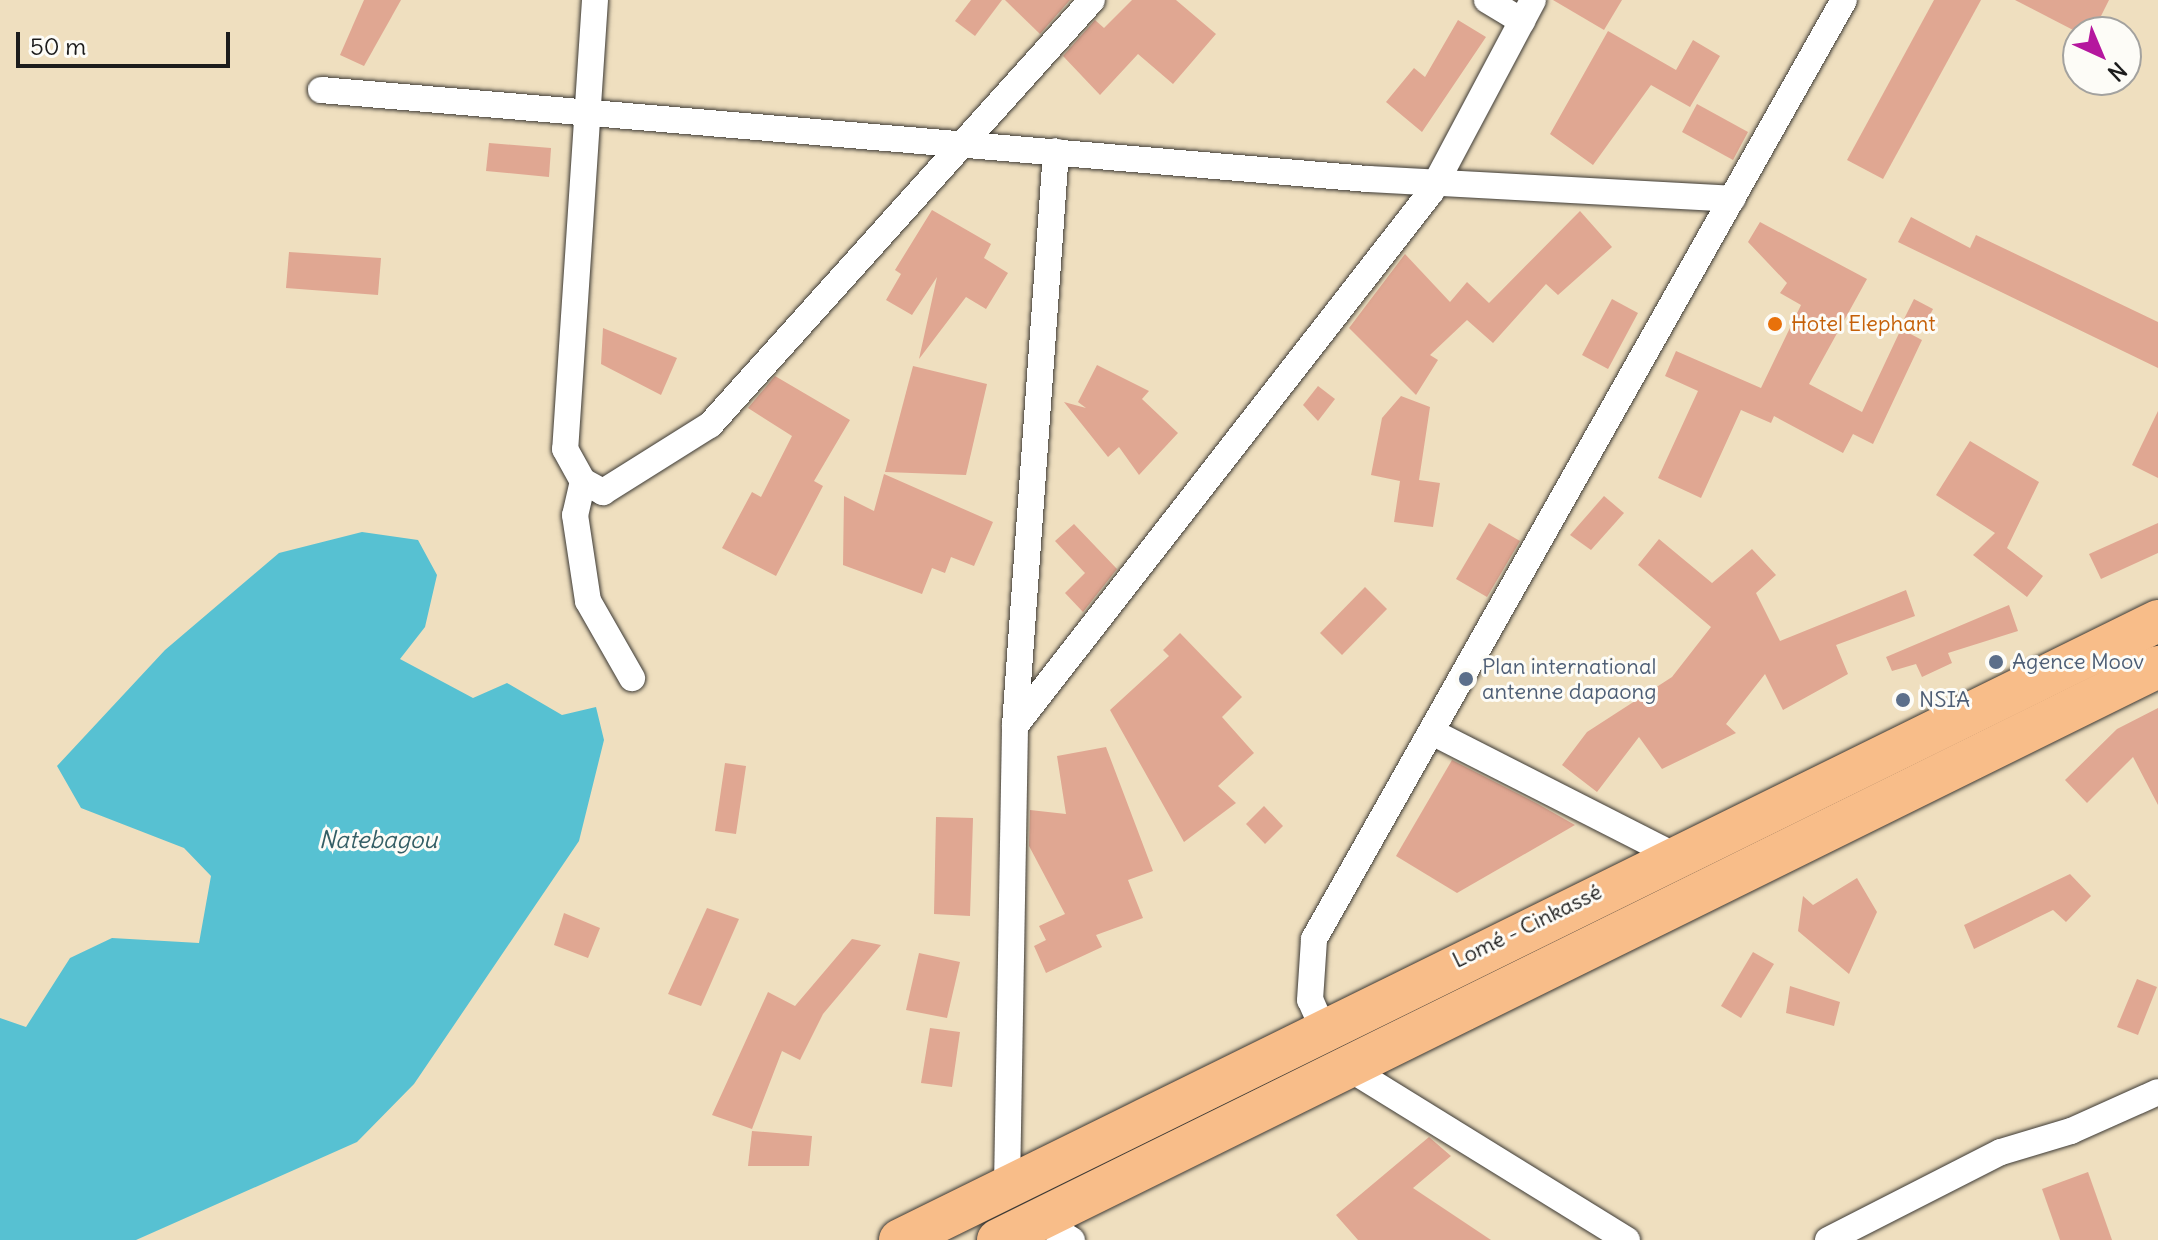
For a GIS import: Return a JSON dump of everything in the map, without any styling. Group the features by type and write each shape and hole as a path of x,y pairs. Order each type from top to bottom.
{"highway":[{"name":"Lomé - Cinkassé","path":"998,1240 1055,1229 1336,1050 1673,855 2146,650"},
{"name":"Lomé - Cinkassé","path":"900,1240 1007,1186 1336,1050 2146,650"}],"street":[{"path":"595,0 584,112 565,449 583,481 608,491 710,425 1092,0"},
{"path":"1015,726 1437,182 1527,11 1487,0"},
{"path":"1627,1240 1336,1050 1310,1000 1314,939 1844,0"},
{"path":"321,90 1437,182 1732,199"},
{"path":"1007,1186 1015,726 1056,151"},
{"path":"583,481 575,515 588,601 632,678"},
{"path":"1432,732 1673,855"},
{"path":"1828,1240 2001,1152 2071,1131 2158,1092"}],"water":[{"name":"Natebagou","path":"362,532 418,540 437,575 425,627 400,659 473,698 507,683 562,715 596,707 604,740 579,841 414,1084 357,1142 136,1240 0,1240 0,1018 26,1027 70,958 112,938 199,943 211,876 184,848 81,808 57,766 165,650 279,553"}],"building":[{"path":"364,0 401,0 364,66 340,55"},
{"path":"971,0 1002,0 975,36 955,21"},
{"path":"1005,0 1070,0 1040,34"},
{"path":"1132,0 1176,0 1216,34 1173,84 1138,54 1100,95 1063,56 1095,20 1104,28"},
{"path":"1553,0 1622,0 1604,30"},
{"path":"1934,0 1981,0 1883,179 1847,160"},
{"path":"2015,0 2109,0 2101,16 2062,16 2062,24"},
{"path":"1458,20 1486,37 1422,132 1386,102 1414,68 1425,77"},
{"path":"1608,31 1676,70 1693,40 1720,56 1690,107 1651,85 1593,165 1550,134"},
{"path":"1697,104 1748,132 1733,160 1682,132"},
{"path":"489,143 551,148 549,177 486,171"},
{"path":"932,210 991,244 984,258 1008,273 986,309 966,297 919,359 937,277 912,315 886,300 901,274 895,270"},
{"path":"1580,211 1612,247 1558,295 1546,284 1493,343 1467,320 1430,355 1438,360 1416,395 1349,328 1405,254 1450,302 1467,282 1489,303"},
{"path":"1911,217 1970,248 1976,235 2158,322 2158,368 1898,242"},
{"path":"1760,222 1867,279 1809,384 1862,412 1901,329 1922,340 1873,444 1853,434 1843,453 1774,416 1771,423 1741,410 1701,498 1658,478 1698,391 1665,376 1676,351 1761,388 1801,305 1780,293 1787,283 1748,242"},
{"path":"289,252 381,258 378,295 286,288"},
{"path":"1612,299 1638,313 1608,369 1582,355"},
{"path":"1914,299 1933,309 1923,328 1904,319"},
{"path":"603,328 677,358 661,395 601,364"},
{"path":"1097,365 1149,391 1142,399 1178,433 1139,475 1119,447 1108,457 1064,402 1086,408 1078,402"},
{"path":"913,366 987,384 966,475 885,472"},
{"path":"775,376 850,420 814,481 823,486 776,576 722,548 752,492 761,497 792,436 748,408"},
{"path":"1318,386 1335,399 1318,421 1303,405"},
{"path":"1401,396 1430,407 1419,480 1440,483 1433,527 1394,522 1400,481 1371,475 1382,418"},
{"path":"2158,411 2158,478 2132,465"},
{"path":"1970,441 2039,482 2007,548 2043,576 2027,597 1973,555 1995,533 1936,495"},
{"path":"884,474 993,522 974,566 951,557 945,573 932,568 922,594 843,565 844,496 874,511"},
{"path":"1604,496 1624,513 1591,550 1570,535"},
{"path":"1489,523 1520,541 1487,597 1456,579"},
{"path":"2158,523 2158,553 2101,579 2089,554"},
{"path":"1074,524 1117,569 1083,612 1065,593 1085,573 1055,541"},
{"path":"1659,539 1712,583 1752,549 1776,575 1756,593 1780,641 1906,590 1915,616 1836,645 1848,674 1783,710 1765,674 1726,724 1736,733 1662,769 1639,737 1597,792 1562,765 1587,732 1672,677 1711,627 1638,565"},
{"path":"1365,587 1387,609 1342,655 1320,633"},
{"path":"2009,605 2018,631 1948,653 1952,663 1922,677 1916,664 1892,671 1886,657"},
{"path":"1180,633 1242,697 1222,717 1254,753 1218,786 1236,803 1184,842 1110,710 1169,656 1163,650"},
{"path":"2158,708 2158,805 2133,757 2087,803 2065,780 2117,729"},
{"path":"1106,747 1153,871 1128,880 1143,918 1096,935 1102,947 1046,973 1034,946 1046,940 1039,926 1065,914 1029,846 1030,810 1066,814 1057,756"},
{"path":"1452,760 1575,825 1457,893 1396,856"},
{"path":"725,763 746,766 736,834 715,831"},
{"path":"1264,806 1283,826 1265,844 1246,824"},
{"path":"936,817 973,818 970,916 934,914"},
{"path":"2070,874 2091,896 2066,922 2053,910 1974,949 1964,925"},
{"path":"1857,878 1877,912 1849,974 1798,931 1803,896 1813,905"},
{"path":"707,908 739,919 701,1006 668,994"},
{"path":"564,913 600,928 588,958 554,945"},
{"path":"852,939 881,945 823,1014 800,1060 782,1051 752,1129 712,1115 768,992 795,1006"},
{"path":"1753,952 1774,964 1741,1018 1721,1006"},
{"path":"919,953 960,962 947,1018 906,1010"},
{"path":"2137,979 2157,987 2138,1035 2117,1027"},
{"path":"1790,986 1840,1002 1834,1026 1786,1013"},
{"path":"930,1028 960,1032 952,1087 921,1083"},
{"path":"752,1131 812,1136 809,1166 748,1166"},
{"path":"1429,1137 1451,1156 1413,1188 1491,1240 1358,1240 1336,1215"},
{"path":"2088,1172 2112,1240 2060,1240 2042,1189"}],"place":[{"name":"Hotel Elephant","path":"1775,324"},
{"name":"Agence Moov","path":"1996,662"},
{"name":"Plan international antenne dapaong","path":"1466,679"},
{"name":"NSIA","path":"1903,700"}]}
